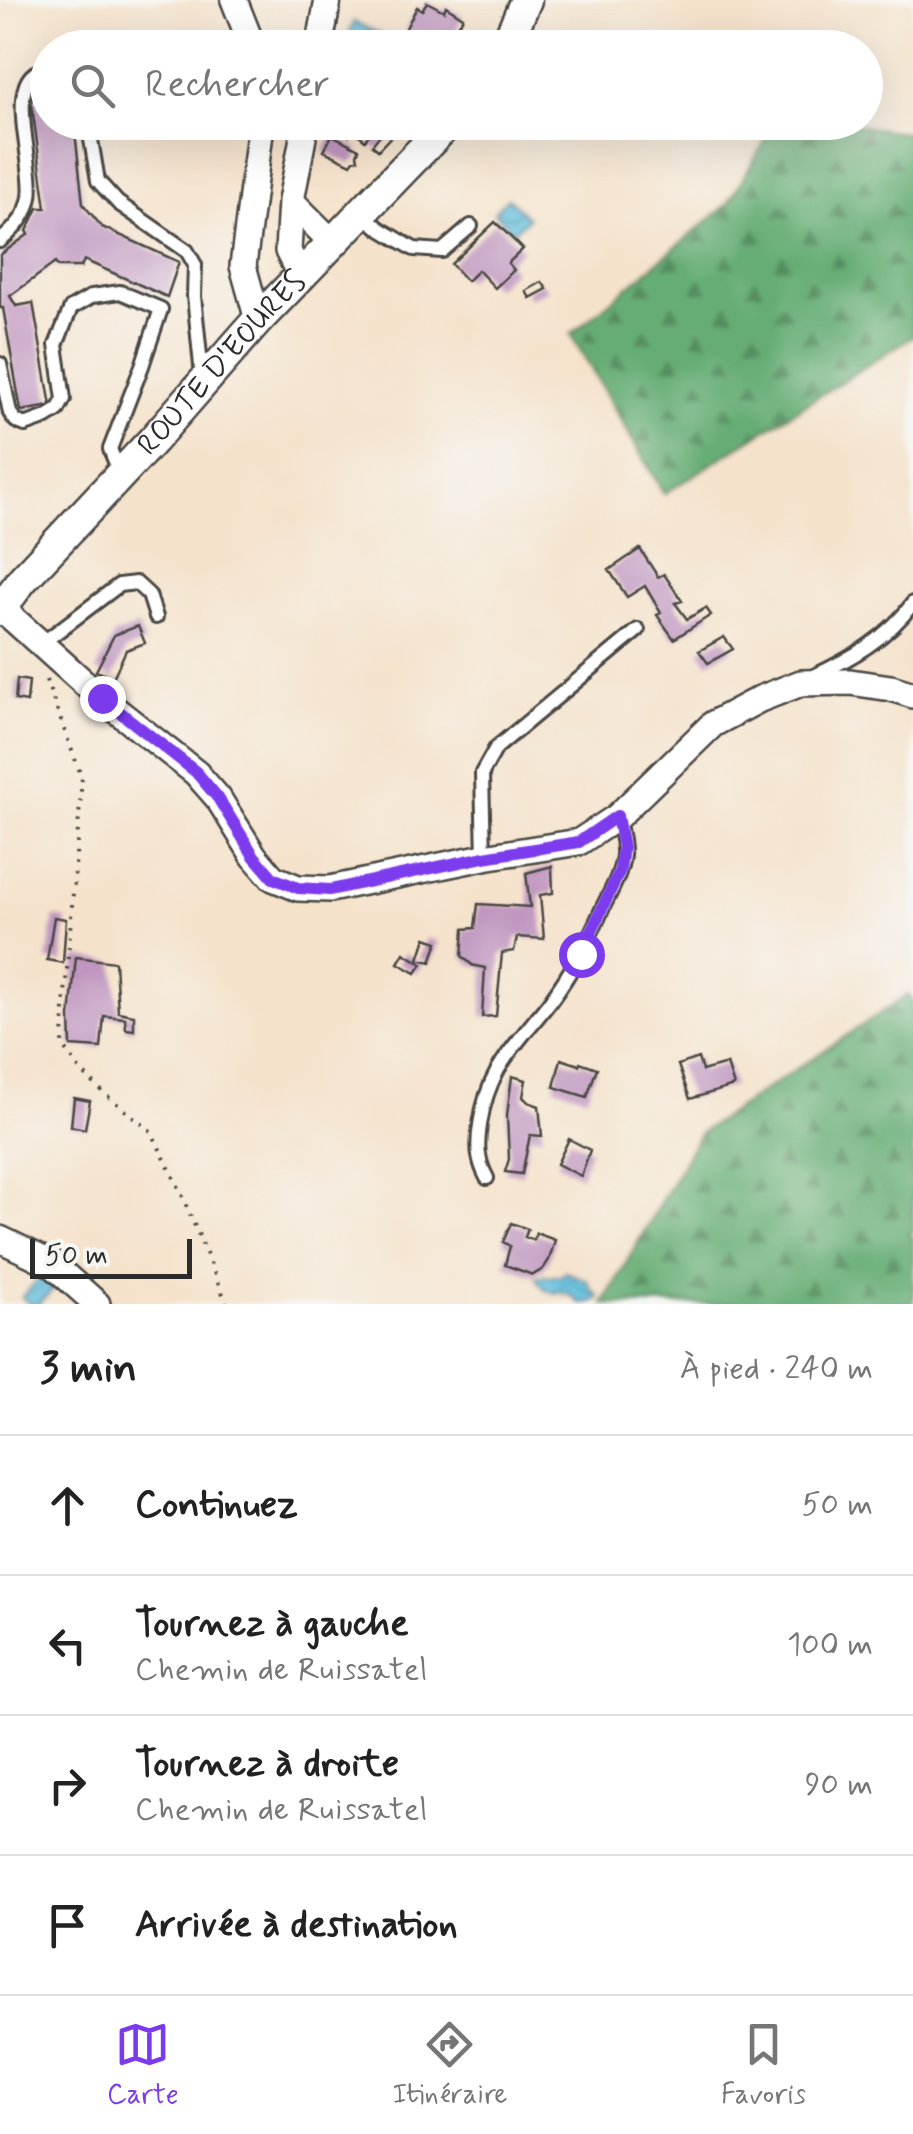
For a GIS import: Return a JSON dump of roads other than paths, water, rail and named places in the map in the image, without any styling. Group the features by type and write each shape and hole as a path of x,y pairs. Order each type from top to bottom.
{"street":[{"path":"234,0 245,30"},
{"path":"322,30 328,0"},
{"path":"513,30 526,0"},
{"path":"258,320 243,266 259,140"},
{"path":"301,277 288,251 290,201 302,140"},
{"name":"ROUTE D'EOURES","path":"0,609 258,320 432,140"},
{"path":"290,201 334,244"},
{"path":"0,609 102,698 196,772 273,878 298,888 330,890 484,857 579,842 617,816 713,724 801,683 850,682 913,695"},
{"path":"0,1239 52,1264 98,1304"}],"lane":[{"path":"0,241 17,227 30,196 15,95 30,73"},
{"path":"91,140 98,181 118,203 187,251 194,265 202,384"},
{"path":"362,213 378,228 414,249 442,251 471,226"},
{"path":"0,364 10,413 16,421 25,425 48,417 64,399 56,345 70,308 92,296 120,292 160,308 110,448 120,475"},
{"path":"40,644 119,585 136,583 149,595 156,618"},
{"path":"801,683 848,660 900,622 913,604"},
{"path":"484,857 482,773 496,748 638,630"},
{"path":"487,1178 479,1164 477,1142 483,1102 502,1059 552,998 581,954 620,870 623,847 617,816"}],"water":[{"path":"354,22 371,30 351,30"},
{"path":"508,198 528,218 513,232 494,212"},
{"path":"47,1270 63,1280 38,1304 30,1304 22,1297"},
{"path":"565,1272 587,1280 599,1296 595,1301 580,1303 568,1293 549,1291 536,1278 561,1276"}]}
